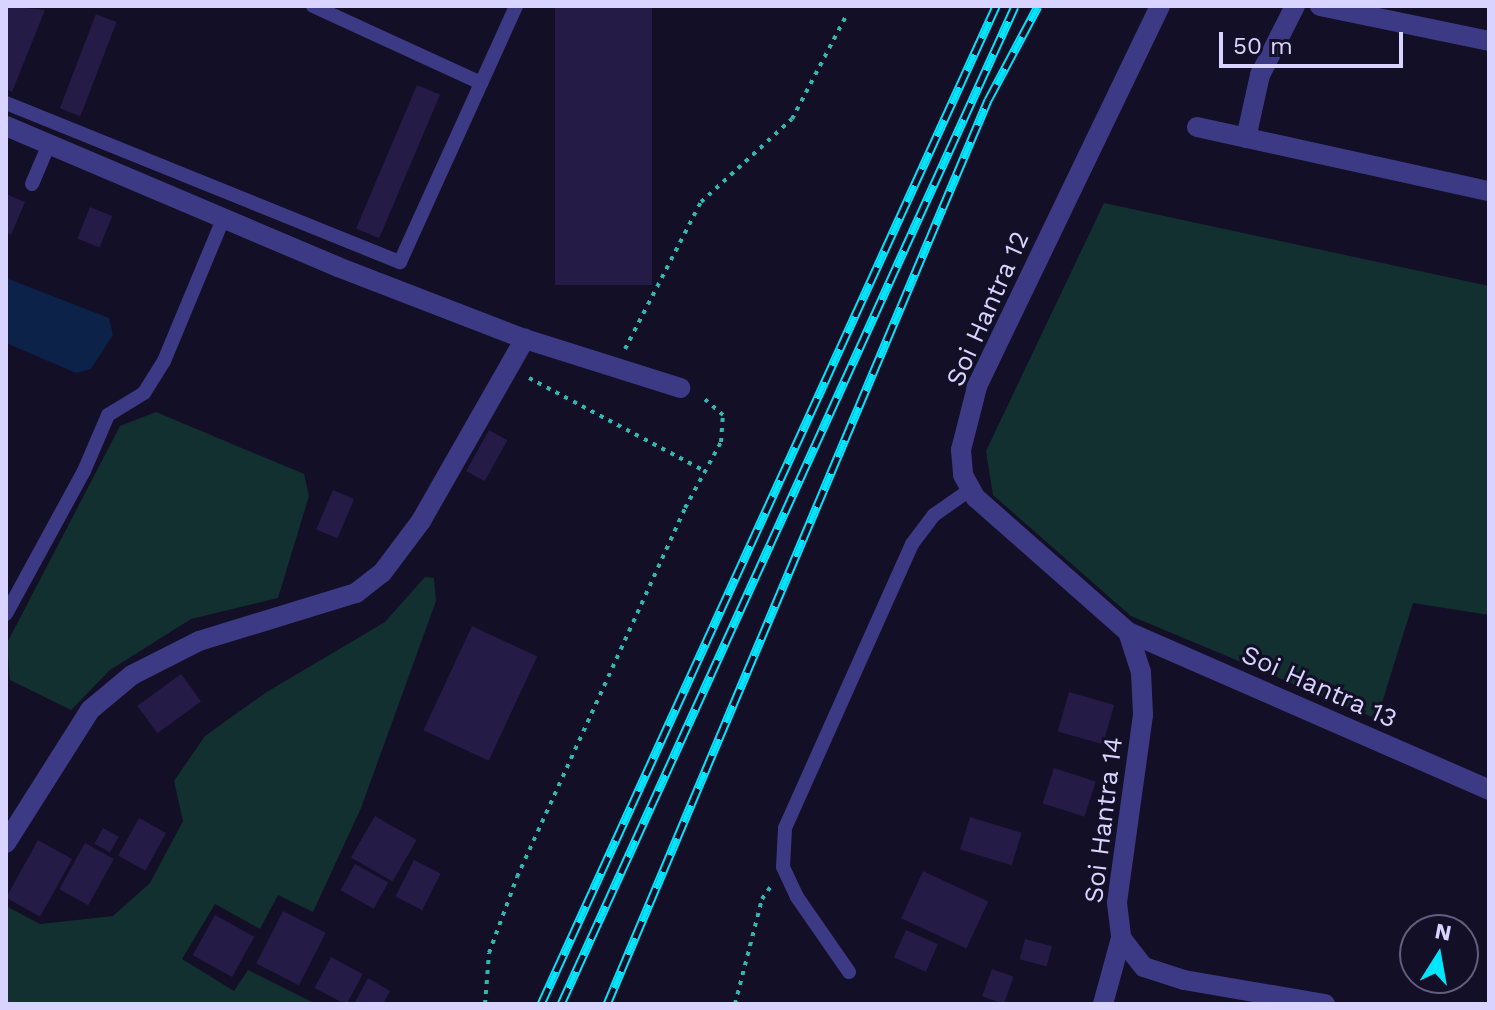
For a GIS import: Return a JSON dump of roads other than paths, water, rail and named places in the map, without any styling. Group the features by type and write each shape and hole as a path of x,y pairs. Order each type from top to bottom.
{"street":[{"name":"Soi Hantra 12","path":"971,489 961,450 977,387 1160,6"},
{"path":"1246,138 1260,75 1295,6"},
{"path":"1320,6 1489,41"},
{"path":"6,126 223,219 525,339 680,388"},
{"path":"1197,127 1489,191"},
{"path":"6,843 90,710 132,675 199,641 356,593 382,573 421,521 525,339"},
{"path":"971,489 1128,632"},
{"name":"Soi Hantra 13","path":"1128,632 1489,790"},
{"name":"Soi Hantra 14","path":"1128,632 1141,672 1143,715 1117,903 1121,938 1144,967 1171,975 1325,1004"},
{"path":"1103,1004 1121,938"}],"lane":[{"path":"313,6 481,83"},
{"path":"6,103 400,262 516,6"},
{"path":"32,184 49,144"},
{"path":"6,614 84,471 108,415 144,393 164,361 223,219"},
{"path":"849,972 797,897 783,867 785,828 794,801 912,544 934,515 971,489"}],"water":[{"path":"6,278 109,318 113,335 91,369 76,373 6,343"}],"railway":[{"path":"541,1004 996,6"},
{"path":"561,1004 1015,6"},
{"path":"607,1004 988,100 1038,6"}]}
